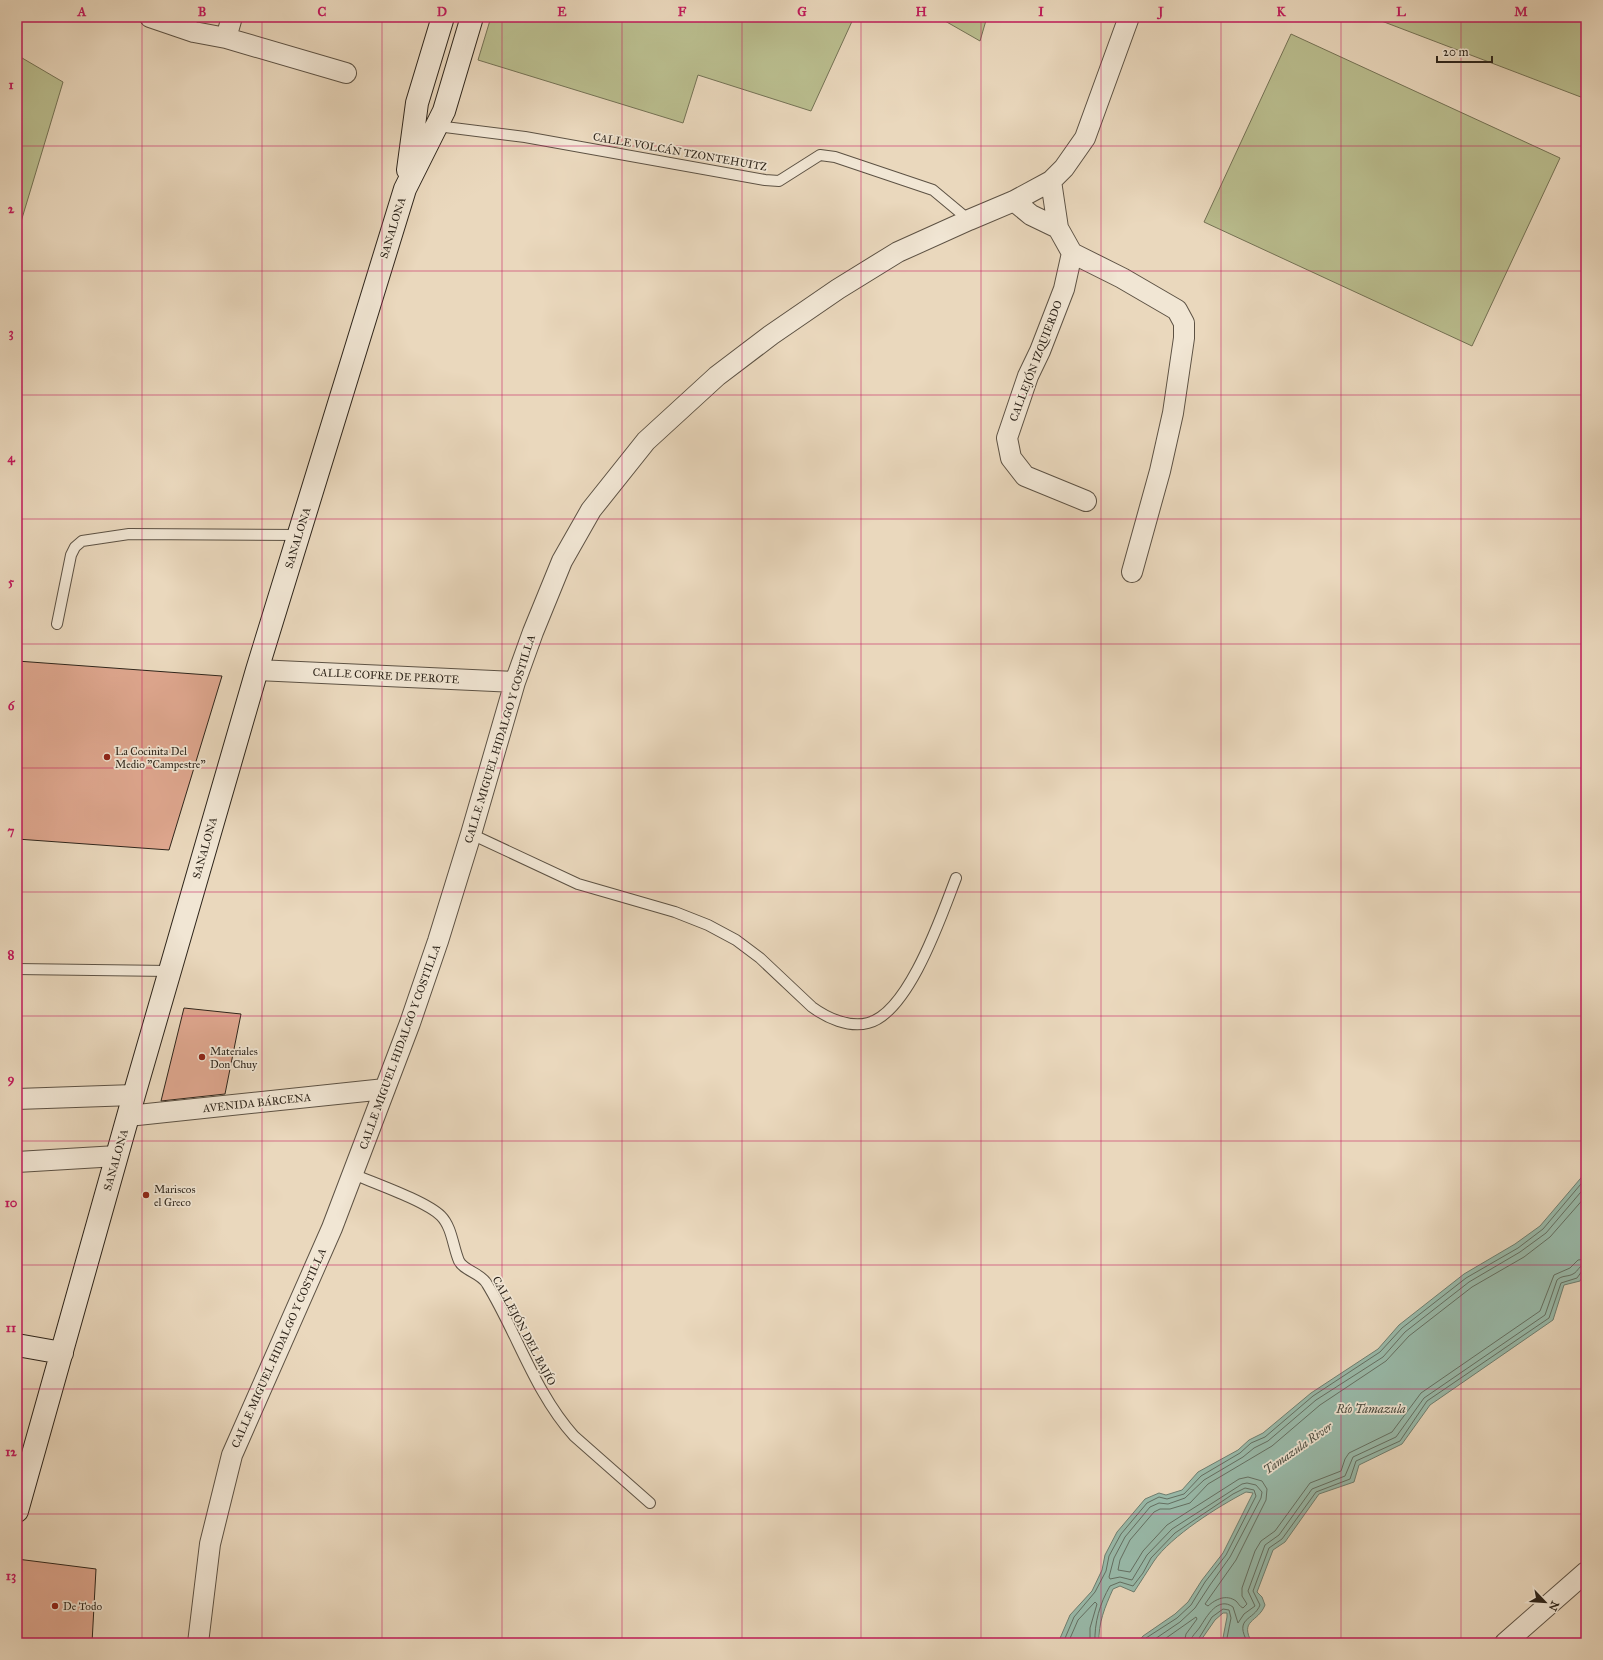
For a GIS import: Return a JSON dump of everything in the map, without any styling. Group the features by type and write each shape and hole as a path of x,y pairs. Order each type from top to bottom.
{"main road":[{"path":"405,189 417,103 443,17"},
{"path":"405,189 444,111 472,17"},
{"name":"SANALONA","path":"17,1511 128,1116 257,670 405,189"},
{"path":"17,1345 62,1353"}],"street":[{"path":"150,17 194,32 226,38 346,73"},
{"path":"226,38 232,17"},
{"name":"CALLE MIGUEL HIDALGO Y COSTILLA","path":"198,1643 210,1544 232,1455 332,1228 353,1174 438,941 515,682 533,632 562,561 591,510 646,441 717,376 771,335 898,252 969,220 1014,202 1051,181 1064,168 1085,138 1129,17"},
{"path":"1051,181 1058,228 1072,254 1122,278 1177,310 1184,323 1184,338 1173,413 1160,472 1132,572"},
{"path":"1014,202 1031,215 1058,228"},
{"name":"CALLEJÓN IZQUIERDO","path":"1072,254 1064,289 1040,351 1028,376 1007,438 1011,458 1025,476 1086,501"},
{"name":"CALLE COFRE DE PEROTE","path":"257,670 515,682"},
{"name":"AVENIDA BÁRCENA","path":"128,1116 385,1089"},
{"path":"17,1099 134,1095"},
{"path":"17,1162 117,1156"},
{"path":"1505,1643 1586,1572"}],"lane":[{"name":"CALLE VOLCÁN TZONTEHUITZ","path":"437,126 525,137 765,180 779,181 820,155 835,157 933,190 969,220"},
{"path":"57,624 71,555 75,547 82,541 129,534 299,535"},
{"path":"471,834 578,884 675,912 708,925 736,940 760,958 807,1003 821,1014 843,1022 856,1024 869,1023 881,1017 900,997 914,975 931,940 956,878"},
{"path":"17,969 170,971"},
{"name":"CALLEJÓN DEL BAJÍO","path":"353,1174 426,1205 440,1215 445,1221 459,1262 486,1282 546,1396 563,1424 574,1436 650,1503"}],"shaded area":[{"path":"491,17 854,17 811,111 698,75 683,123 478,60"},
{"path":"938,17 987,17 980,41"},
{"path":"1371,17 1586,17 1586,99"},
{"path":"1291,34 1560,158 1472,346 1204,222"},
{"path":"17,55 63,82 17,235"}],"water":[{"name":"Río Tamazula","path":"1586,1172 1586,1271 1580,1281 1564,1285 1553,1320 1430,1405 1402,1444 1359,1465 1354,1482 1319,1494 1285,1542 1273,1550 1257,1592 1262,1597 1265,1605 1262,1611 1251,1622 1248,1629 1252,1643 1222,1643 1227,1617 1227,1613 1223,1613 1215,1620 1199,1643 1137,1643 1143,1636 1175,1614 1188,1602 1202,1580 1223,1553 1253,1493 1246,1492 1210,1513 1183,1532 1162,1551 1134,1592 1120,1586 1113,1589 1101,1622 1099,1643 1058,1643 1070,1615 1092,1591 1102,1570 1105,1555 1117,1532 1145,1499 1159,1493 1166,1495 1182,1490 1198,1472 1238,1450 1249,1440 1263,1433 1311,1393 1378,1349 1399,1325 1464,1274 1515,1244 1540,1226"}],"building":[{"name":"La Cocinita Del Medio \"Campestre\"","path":"17,661 222,676 169,850 17,839"},
{"name":"Materiales Don Chuy","path":"184,1008 241,1014 225,1094 161,1101"},
{"name":"De Todo","path":"17,1559 96,1569 92,1643 17,1643"}],"place":[{"name":"La Cocinita Del Medio \"Campestre\"","path":"107,757"},
{"name":"Materiales Don Chuy","path":"202,1057"},
{"name":"Mariscos el Greco","path":"146,1195"},
{"name":"De Todo","path":"55,1606"}],"water label":[{"name":"Tamazula River","path":"1298,1448"}]}
